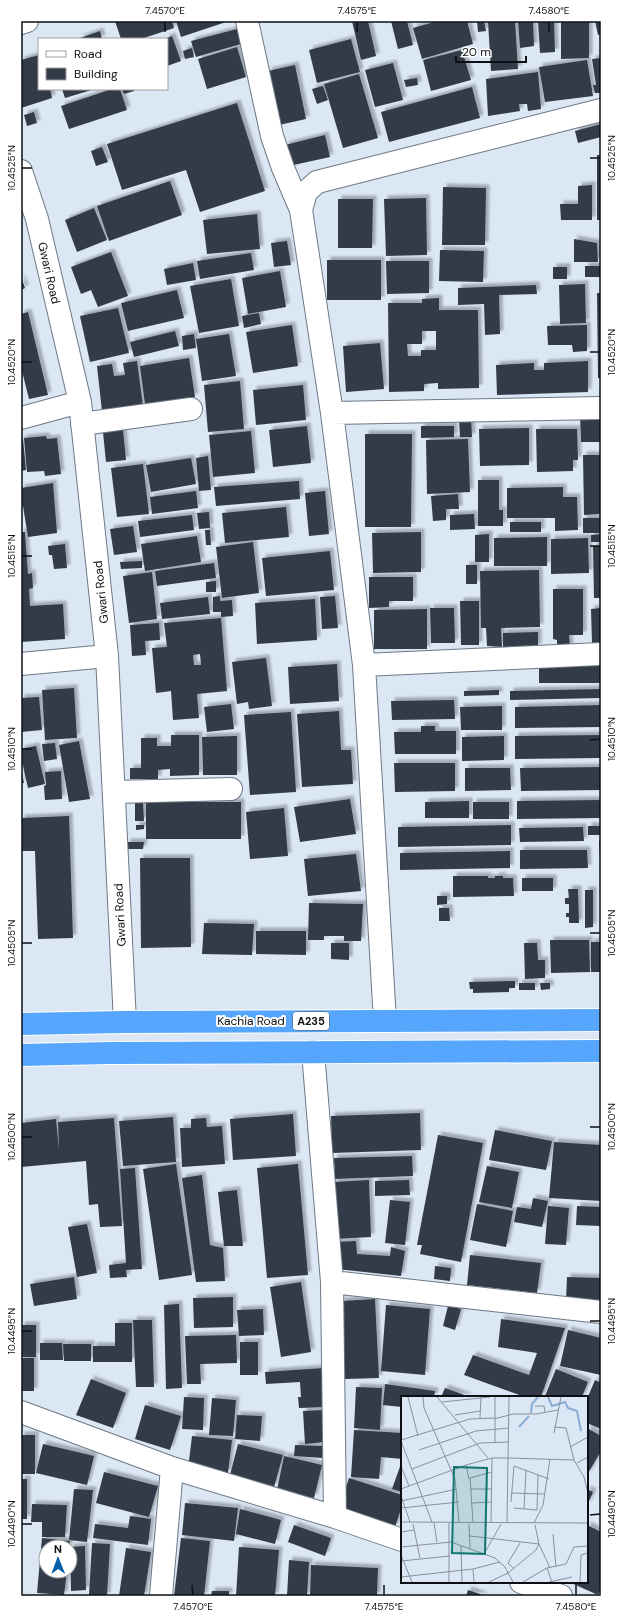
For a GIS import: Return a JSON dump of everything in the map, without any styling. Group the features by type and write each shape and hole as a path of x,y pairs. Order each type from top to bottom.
{"highway":[{"name":"Kachia Road","path":"21,1024 125,1022 601,1020"},
{"path":"21,1055 601,1051"}],"street":[{"path":"21,23 27,21"},
{"path":"247,21 272,136 283,168 301,210 332,413 364,665 385,1021"},
{"path":"301,210 306,192 318,182 601,110"},
{"name":"Gwari Road","path":"21,171 37,219 80,402 108,656 125,1022"},
{"path":"21,418 80,402"},
{"path":"332,413 601,408"},
{"path":"82,424 191,409"},
{"path":"364,665 601,654"},
{"path":"21,664 108,656"},
{"path":"114,792 231,789"},
{"path":"314,1052 332,1282 335,1517"},
{"path":"332,1282 601,1312"},
{"path":"21,1412 172,1468 335,1517 401,1540"},
{"path":"161,1596 172,1468"},
{"path":"524,1583 561,1596"}],"building":[{"path":"115,21 172,21 174,28 144,38 121,38"},
{"path":"176,21 229,21 181,37"},
{"path":"352,21 368,21 376,56 361,60"},
{"path":"391,21 407,21 413,45 398,49"},
{"path":"438,21 467,21 473,44 422,59 413,28"},
{"path":"477,21 484,21 486,31 478,32"},
{"path":"488,21 515,21 518,69 491,71"},
{"path":"518,21 533,21 534,46 520,48"},
{"path":"538,21 554,21 555,52 540,53"},
{"path":"561,21 589,21 589,58 561,59"},
{"path":"595,21 601,21 601,34 598,35"},
{"path":"237,29 241,44 196,57 191,41"},
{"path":"100,31 102,38 80,38"},
{"path":"172,36 181,61 168,66 168,38 167,38"},
{"path":"351,39 360,72 317,83 309,50"},
{"path":"237,47 246,77 207,89 198,59"},
{"path":"192,48 194,57 185,59 183,51"},
{"path":"462,50 471,80 431,91 423,60"},
{"path":"38,55 38,90 50,90 52,98 21,108 21,60"},
{"path":"601,58 601,93 595,93 593,85 596,85 592,59"},
{"path":"587,60 593,96 545,102 539,67"},
{"path":"393,63 403,100 375,107 365,70"},
{"path":"295,65 306,119 279,125 268,71"},
{"path":"538,72 541,109 528,111 527,104 519,104 520,111 488,116 486,79"},
{"path":"359,74 378,138 343,148 324,84"},
{"path":"417,78 418,85 406,87 404,80"},
{"path":"323,86 328,100 317,104 312,89"},
{"path":"472,87 480,118 389,142 381,112"},
{"path":"62,90 92,90 65,98"},
{"path":"109,90 120,90 127,110 69,129 61,106"},
{"path":"122,90 134,90 134,91 124,94"},
{"path":"237,103 265,191 200,212 186,170 122,190 107,144"},
{"path":"34,112 37,123 27,126 24,115"},
{"path":"601,124 601,137 578,143 575,131"},
{"path":"325,135 330,157 289,166 285,145"},
{"path":"102,147 108,162 96,166 91,151"},
{"path":"597,155 601,155 601,220 597,220"},
{"path":"170,181 182,215 109,241 97,206"},
{"path":"592,185 592,220 561,220 560,204 578,204 578,186"},
{"path":"443,187 486,188 485,245 442,245"},
{"path":"426,198 427,255 386,256 384,199"},
{"path":"338,199 373,199 372,248 338,248"},
{"path":"94,208 107,240 77,252 65,220"},
{"path":"257,214 260,249 207,254 203,220"},
{"path":"574,239 597,243 598,262 574,262"},
{"path":"287,241 291,265 274,267 271,243"},
{"path":"440,250 484,251 483,282 439,281"},
{"path":"111,252 128,296 98,307 91,290 81,294 71,267"},
{"path":"251,253 254,270 200,279 197,261"},
{"path":"327,260 381,260 381,300 327,300"},
{"path":"386,261 429,261 429,293 387,294"},
{"path":"193,263 196,280 167,285 164,269"},
{"path":"585,266 601,266 601,277 585,277"},
{"path":"553,267 567,267 567,279 553,279"},
{"path":"280,271 286,307 248,314 242,278"},
{"path":"21,277 25,288 21,290"},
{"path":"231,279 239,326 199,333 190,286"},
{"path":"585,284 586,323 560,324 559,285"},
{"path":"536,285 537,294 499,295 500,334 485,335 484,304 458,305 458,288"},
{"path":"177,290 184,318 128,331 121,303"},
{"path":"597,293 601,293 601,378 598,378"},
{"path":"439,298 439,310 478,310 479,388 438,389 438,383 424,384 424,391 389,392 388,303 422,303 422,299","holes":["422,331 436,331 436,350 421,350 421,356 408,356 407,344 422,344"]},
{"path":"118,308 129,353 90,362 80,316"},
{"path":"28,312 48,395 29,399 21,367 21,314"},
{"path":"259,313 261,324 244,328 242,316"},
{"path":"292,325 298,366 253,373 246,332"},
{"path":"587,325 587,351 573,352 572,345 548,345 547,326"},
{"path":"175,331 179,346 134,357 130,342"},
{"path":"194,334 196,348 183,350 182,336"},
{"path":"229,334 236,376 202,381 196,339"},
{"path":"380,343 384,389 346,392 343,346"},
{"path":"189,358 195,397 145,404 140,366"},
{"path":"137,361 143,406 102,411 97,366 112,364 114,376 125,375 123,363"},
{"path":"588,361 588,392 497,395 496,365 534,363 534,370 544,370 544,363"},
{"path":"240,381 244,429 208,432 204,385"},
{"path":"303,385 306,420 256,425 253,390"},
{"path":"600,414 601,442 581,442 580,415"},
{"path":"471,418 472,437 460,437 459,419"},
{"path":"307,426 311,463 273,467 269,430"},
{"path":"421,426 454,426 454,437 421,438"},
{"path":"529,428 529,465 480,466 479,429"},
{"path":"536,429 577,429 578,460 573,460 573,471 537,472"},
{"path":"123,430 126,460 106,462 103,432"},
{"path":"251,431 255,473 213,477 209,435"},
{"path":"365,434 412,434 411,527 365,527"},
{"path":"46,436 47,439 57,438 61,474 45,476 44,471 27,472 24,438"},
{"path":"21,439 23,439 26,470 21,471"},
{"path":"468,439 470,492 427,494 426,440"},
{"path":"583,455 601,455 601,514 584,515"},
{"path":"208,456 211,490 199,491 196,458"},
{"path":"191,458 196,484 151,492 146,465"},
{"path":"143,464 149,514 117,517 111,468"},
{"path":"478,480 499,480 499,510 503,510 503,526 478,526"},
{"path":"299,481 300,499 216,506 214,487"},
{"path":"53,483 57,533 28,537 23,506 21,506 21,488"},
{"path":"563,487 563,497 577,497 578,530 555,531 555,518 507,518 507,488"},
{"path":"196,491 198,508 152,514 150,497"},
{"path":"325,491 329,534 309,536 305,493"},
{"path":"458,494 459,509 446,509 446,520 433,521 431,496"},
{"path":"286,507 289,537 225,543 222,513"},
{"path":"209,512 210,528 199,529 197,513"},
{"path":"474,514 475,529 450,530 450,515"},
{"path":"192,515 194,530 140,537 138,521"},
{"path":"583,518 601,518 601,533 583,533"},
{"path":"510,522 541,522 541,532 510,532"},
{"path":"133,526 137,552 114,555 110,529"},
{"path":"205,530 210,530 211,545 206,545"},
{"path":"21,532 25,532 28,574 32,573 33,588 29,589 30,606 63,604 65,639 21,642"},
{"path":"421,532 421,572 373,573 372,533"},
{"path":"489,534 489,562 475,562 475,535"},
{"path":"601,534 601,542 591,542 591,535"},
{"path":"197,536 201,562 145,571 141,544"},
{"path":"547,537 547,566 494,566 494,538"},
{"path":"588,538 589,573 551,574 551,539"},
{"path":"253,542 259,593 222,598 216,547"},
{"path":"65,544 67,568 54,569 52,555 49,555 48,546"},
{"path":"593,546 601,546 601,598 594,598"},
{"path":"330,551 334,590 266,596 262,558"},
{"path":"142,561 142,568 121,569 120,562"},
{"path":"214,563 216,578 157,586 155,571"},
{"path":"466,565 477,565 477,584 466,584"},
{"path":"539,570 540,627 501,628 502,647 487,646 486,628 481,628 480,571"},
{"path":"152,572 157,619 129,623 123,576"},
{"path":"369,577 413,577 413,601 389,601 389,607 369,608"},
{"path":"216,581 216,592 206,592 206,582"},
{"path":"553,589 583,589 583,635 569,635 570,648 557,648 557,640 553,639"},
{"path":"220,596 220,601 232,600 233,616 221,617 221,612 213,612 213,597"},
{"path":"335,596 338,628 322,629 320,597"},
{"path":"208,597 210,614 162,619 160,603"},
{"path":"315,599 317,640 257,644 255,603"},
{"path":"460,601 479,601 479,645 461,645"},
{"path":"430,608 454,608 455,643 431,643"},
{"path":"601,608 601,642 592,643 591,609"},
{"path":"427,609 427,649 374,649 374,610"},
{"path":"221,618 227,691 197,694 199,718 173,720 171,691 156,693 152,648 167,647 164,623","holes":["200,654 201,665 194,665 193,655"]},
{"path":"159,623 160,640 145,641 146,655 132,656 130,625"},
{"path":"538,632 538,647 503,647 503,633"},
{"path":"266,658 272,706 249,709 248,702 237,704 232,662"},
{"path":"337,664 339,701 290,704 288,667"},
{"path":"539,666 601,666 601,683 539,683"},
{"path":"74,688 77,738 45,740 42,690"},
{"path":"601,689 601,698 510,700 510,691"},
{"path":"499,690 499,695 464,696 464,691"},
{"path":"39,697 42,730 21,732 21,698"},
{"path":"454,700 455,719 392,720 391,701"},
{"path":"231,704 234,729 207,732 204,707"},
{"path":"601,705 601,727 515,728 515,707"},
{"path":"502,706 502,730 461,730 460,707"},
{"path":"339,711 341,750 351,750 353,784 302,787 297,714"},
{"path":"291,712 296,792 250,795 244,715"},
{"path":"421,726 435,726 435,731 456,731 456,754 395,754 394,732 421,732"},
{"path":"171,735 199,735 199,775 170,776 170,769 158,770 158,779 130,779 130,768 141,768 141,738 157,738 157,746 171,746"},
{"path":"601,735 601,758 515,759 515,736"},
{"path":"237,736 237,775 203,775 202,737"},
{"path":"504,736 504,760 462,761 462,737"},
{"path":"79,741 90,799 69,802 59,745"},
{"path":"55,743 57,759 44,761 42,744"},
{"path":"36,746 45,784 28,788 21,757 21,749"},
{"path":"394,763 455,763 455,791 395,792"},
{"path":"601,767 601,790 521,791 520,768"},
{"path":"465,768 510,768 511,790 465,791"},
{"path":"61,771 62,799 45,800 45,772"},
{"path":"22,773 24,783 21,783"},
{"path":"350,799 356,834 300,842 294,807"},
{"path":"601,800 601,818 517,819 517,801"},
{"path":"469,801 469,818 425,818 425,802"},
{"path":"146,802 241,802 241,839 146,839"},
{"path":"473,802 509,802 509,819 473,819"},
{"path":"135,803 143,803 144,821 135,821"},
{"path":"284,808 288,856 250,859 246,812"},
{"path":"69,816 73,938 38,939 35,851 21,851 21,818"},
{"path":"136,825 144,825 144,829 136,830"},
{"path":"511,825 511,845 398,847 398,827"},
{"path":"588,826 601,826 601,835 588,835"},
{"path":"583,827 584,841 520,842 519,828"},
{"path":"599,841 601,841 601,857 600,857"},
{"path":"127,842 144,842 143,849 127,849"},
{"path":"520,850 587,850 588,868 520,869"},
{"path":"510,851 510,868 400,870 400,853"},
{"path":"356,854 361,891 308,896 304,859"},
{"path":"140,858 190,858 191,947 141,948"},
{"path":"453,876 488,876 488,878 495,878 495,876 503,876 503,878 513,878 514,896 453,897"},
{"path":"522,878 553,878 553,891 522,891"},
{"path":"568,889 578,889 579,923 569,923 569,917 566,917 566,913 569,913 569,904 565,904 565,898 569,898"},
{"path":"585,890 593,890 593,927 585,928"},
{"path":"437,896 447,896 447,904 437,905"},
{"path":"309,903 363,904 361,941 344,941 344,936 324,936 324,940 308,940"},
{"path":"439,908 449,908 450,921 439,921"},
{"path":"204,923 254,924 252,955 202,954"},
{"path":"256,931 306,931 306,955 256,954"},
{"path":"550,940 589,940 590,972 551,973"},
{"path":"591,942 601,942 601,972 591,972"},
{"path":"331,943 349,943 349,960 331,959"},
{"path":"524,943 537,943 538,960 545,960 545,978 525,979"},
{"path":"515,981 515,988 509,988 509,992 473,993 473,989 470,989 469,982"},
{"path":"519,983 535,983 535,990 519,990"},
{"path":"540,983 550,983 550,989 541,990"},
{"path":"420,1113 421,1150 332,1153 331,1116"},
{"path":"293,1114 296,1156 233,1160 230,1119"},
{"path":"173,1117 176,1162 123,1166 119,1121"},
{"path":"114,1118 122,1226 100,1227 98,1204 89,1205 86,1161 21,1167 21,1123 56,1119 59,1150 58,1122"},
{"path":"206,1118 207,1127 222,1126 225,1164 182,1167 180,1128 191,1128 191,1119"},
{"path":"495,1130 552,1141 546,1170 489,1160"},
{"path":"438,1135 483,1143 461,1262 420,1254 422,1245 417,1245"},
{"path":"554,1142 601,1145 601,1201 549,1198"},
{"path":"412,1156 413,1176 335,1179 334,1158"},
{"path":"176,1164 192,1275 159,1280 143,1169"},
{"path":"298,1164 308,1275 267,1278 257,1168"},
{"path":"487,1166 519,1172 512,1208 479,1202"},
{"path":"135,1168 142,1269 126,1270 127,1277 110,1278 109,1265 126,1263 120,1169"},
{"path":"202,1175 210,1245 223,1248 225,1281 196,1282 182,1178"},
{"path":"369,1180 371,1237 335,1239 333,1182"},
{"path":"409,1180 410,1195 375,1196 375,1181"},
{"path":"237,1190 243,1246 224,1246 218,1192"},
{"path":"533,1198 548,1201 542,1227 514,1222 517,1207 531,1209"},
{"path":"390,1200 410,1202 405,1245 385,1243"},
{"path":"477,1204 513,1211 506,1247 470,1240"},
{"path":"548,1206 569,1208 566,1245 545,1244"},
{"path":"577,1206 601,1207 601,1226 576,1225"},
{"path":"87,1224 97,1273 77,1277 68,1227"},
{"path":"356,1241 357,1254 390,1256 391,1247 405,1251 401,1276 337,1269 336,1242"},
{"path":"470,1255 541,1263 537,1293 467,1285"},
{"path":"435,1266 451,1268 450,1281 434,1279"},
{"path":"74,1277 77,1299 34,1306 30,1284"},
{"path":"567,1277 601,1278 601,1302 566,1301"},
{"path":"301,1282 311,1352 281,1357 270,1287"},
{"path":"233,1297 233,1327 194,1328 193,1298"},
{"path":"375,1299 379,1378 345,1379 341,1301"},
{"path":"179,1304 182,1388 166,1389 164,1305"},
{"path":"386,1305 430,1309 425,1375 381,1371"},
{"path":"448,1306 461,1309 455,1330 443,1326"},
{"path":"263,1309 264,1335 239,1336 237,1310"},
{"path":"501,1319 565,1328 541,1396 522,1396 464,1375 473,1355 529,1375 537,1353 498,1347"},
{"path":"133,1320 152,1320 154,1387 136,1387"},
{"path":"115,1323 132,1323 132,1362 93,1362 93,1346 115,1346"},
{"path":"21,1325 36,1325 36,1357 22,1357"},
{"path":"568,1330 601,1338 601,1375 560,1366"},
{"path":"236,1335 237,1363 200,1364 201,1384 187,1384 185,1336"},
{"path":"240,1342 258,1342 258,1375 240,1375"},
{"path":"40,1343 62,1343 63,1360 40,1360"},
{"path":"63,1344 91,1344 91,1361 64,1361"},
{"path":"21,1358 34,1358 34,1391 21,1391"},
{"path":"324,1368 327,1407 299,1408 298,1397 301,1397 300,1382 266,1384 265,1372"},
{"path":"556,1369 588,1382 582,1396 545,1396"},
{"path":"91,1379 126,1393 113,1428 76,1415"},
{"path":"595,1380 601,1383 601,1429 588,1423 588,1397"},
{"path":"385,1384 435,1391 434,1396 401,1396 401,1407 383,1405"},
{"path":"356,1387 382,1388 380,1430 354,1428"},
{"path":"445,1388 467,1396 441,1396"},
{"path":"184,1397 204,1398 203,1430 182,1429"},
{"path":"212,1398 236,1400 233,1436 209,1435"},
{"path":"145,1405 181,1416 170,1450 135,1439"},
{"path":"323,1410 325,1442 305,1444 303,1411"},
{"path":"237,1415 262,1416 260,1441 235,1439"},
{"path":"588,1429 601,1436 601,1451 588,1473"},
{"path":"354,1430 401,1433 401,1459 381,1457 379,1479 351,1477"},
{"path":"21,1435 35,1435 35,1474 21,1474"},
{"path":"192,1436 232,1440 228,1473 188,1469"},
{"path":"43,1444 94,1456 87,1485 36,1473"},
{"path":"238,1444 283,1455 274,1487 230,1475"},
{"path":"295,1445 322,1446 322,1458 294,1456"},
{"path":"284,1456 322,1465 314,1498 277,1490"},
{"path":"401,1464 401,1492 392,1489"},
{"path":"104,1472 158,1486 149,1517 96,1503"},
{"path":"349,1478 401,1495 401,1509 395,1527 339,1509"},
{"path":"21,1479 27,1479 27,1519 21,1519"},
{"path":"74,1489 93,1490 87,1542 78,1541 78,1539 69,1539"},
{"path":"588,1490 593,1492 588,1504"},
{"path":"185,1503 238,1508 234,1541 182,1535"},
{"path":"32,1504 67,1505 65,1537 42,1537 42,1522 31,1522"},
{"path":"240,1509 281,1520 275,1544 236,1534"},
{"path":"130,1516 151,1519 148,1545 93,1538 95,1524 128,1528"},
{"path":"294,1525 331,1538 325,1556 288,1542"},
{"path":"588,1526 601,1532 601,1588 598,1595 571,1583 588,1583"},
{"path":"181,1538 210,1541 204,1596 174,1596"},
{"path":"92,1543 110,1544 107,1596 89,1595"},
{"path":"78,1546 85,1546 86,1590 71,1591 71,1579 78,1579"},
{"path":"239,1547 279,1550 275,1596 236,1596"},
{"path":"126,1548 151,1552 144,1596 119,1596"},
{"path":"289,1560 309,1562 307,1596 287,1596"},
{"path":"311,1565 378,1568 377,1596 310,1596"},
{"path":"38,1579 66,1579 64,1595 37,1593"},
{"path":"468,1590 486,1596 466,1596"},
{"path":"212,1591 229,1591 229,1596 211,1596"}]}
